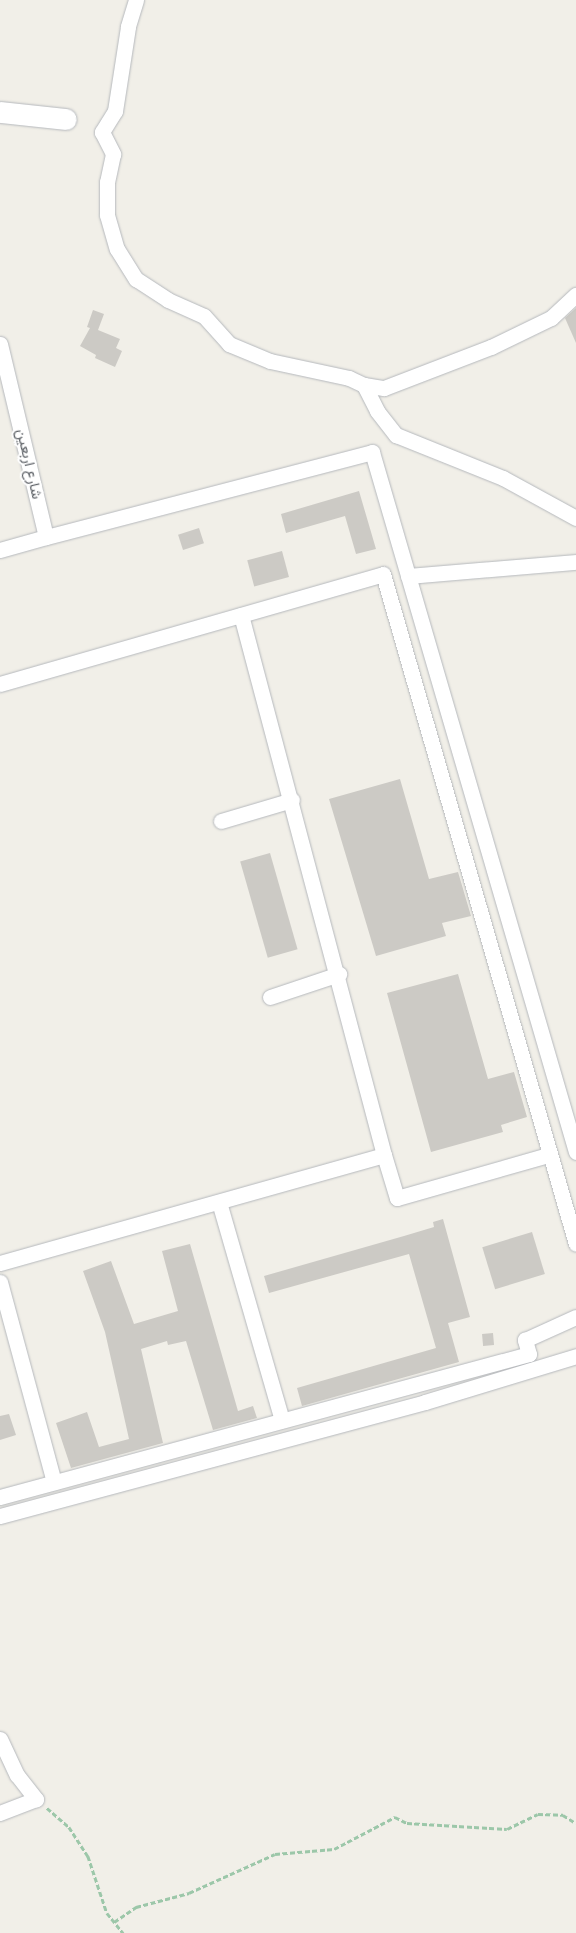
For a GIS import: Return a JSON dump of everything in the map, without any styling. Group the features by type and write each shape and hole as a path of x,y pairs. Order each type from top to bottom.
{"main road":[{"path":"0,112 66,119"}],"street":[{"path":"136,0 128,27 115,111 102,132 112,154 107,182 107,215 117,249 136,279 168,300 204,316 229,344 270,361 348,378 364,385 384,388 490,347 551,318 576,295"},
{"name":"شارع اربعين","path":"0,344 46,537"},
{"path":"364,385 377,411 396,435 503,478 576,518"},
{"path":"0,550 372,452 576,1152"},
{"path":"408,576 576,562"},
{"path":"0,684 383,574 442,770 548,1155 576,1244"},
{"path":"241,615 339,974 384,1155 397,1198 548,1155"},
{"path":"221,821 292,800"},
{"path":"270,997 339,974"},
{"path":"0,1263 384,1155"},
{"path":"219,1202 282,1420"},
{"path":"0,1282 54,1482"},
{"path":"0,1497 529,1354 525,1340 576,1317"},
{"path":"0,1516 425,1402 576,1356"},
{"path":"0,1739 16,1775 36,1799 0,1813"}],"path":[{"path":"36,1799 69,1827 88,1856 107,1913 123,1933"},
{"path":"114,1922 136,1907 189,1893 275,1854 334,1849 395,1817 407,1823 507,1829 538,1814 563,1814 576,1823"}],"building":[{"path":"576,308 576,343 565,318"},
{"path":"93,310 104,314 98,330 120,339 116,348 122,351 115,367 95,358 96,355 80,346 90,328 87,327"},
{"path":"359,491 376,549 356,554 345,516 286,533 281,514"},
{"path":"199,528 204,543 183,550 178,535"},
{"path":"282,551 289,577 254,586 247,560"},
{"path":"400,779 429,879 458,872 471,916 442,923 446,936 376,956 329,799"},
{"path":"270,853 298,949 268,958 240,862"},
{"path":"458,974 488,1079 514,1072 527,1117 501,1125 503,1132 431,1152 387,993"},
{"path":"443,1219 470,1317 448,1323 459,1362 302,1406 297,1388 436,1348 409,1254 269,1293 264,1276 434,1227 433,1222"},
{"path":"532,1232 545,1274 495,1289 482,1247"},
{"path":"190,1244 238,1411 253,1406 257,1418 213,1430 186,1341 168,1345 167,1341 141,1349 163,1443 71,1468 56,1423 87,1412 99,1447 129,1439 105,1332 83,1271 111,1261 134,1324 178,1311 162,1251"},
{"path":"493,1333 494,1345 483,1346 482,1334"},
{"path":"9,1414 16,1435 0,1440 0,1416"}]}
